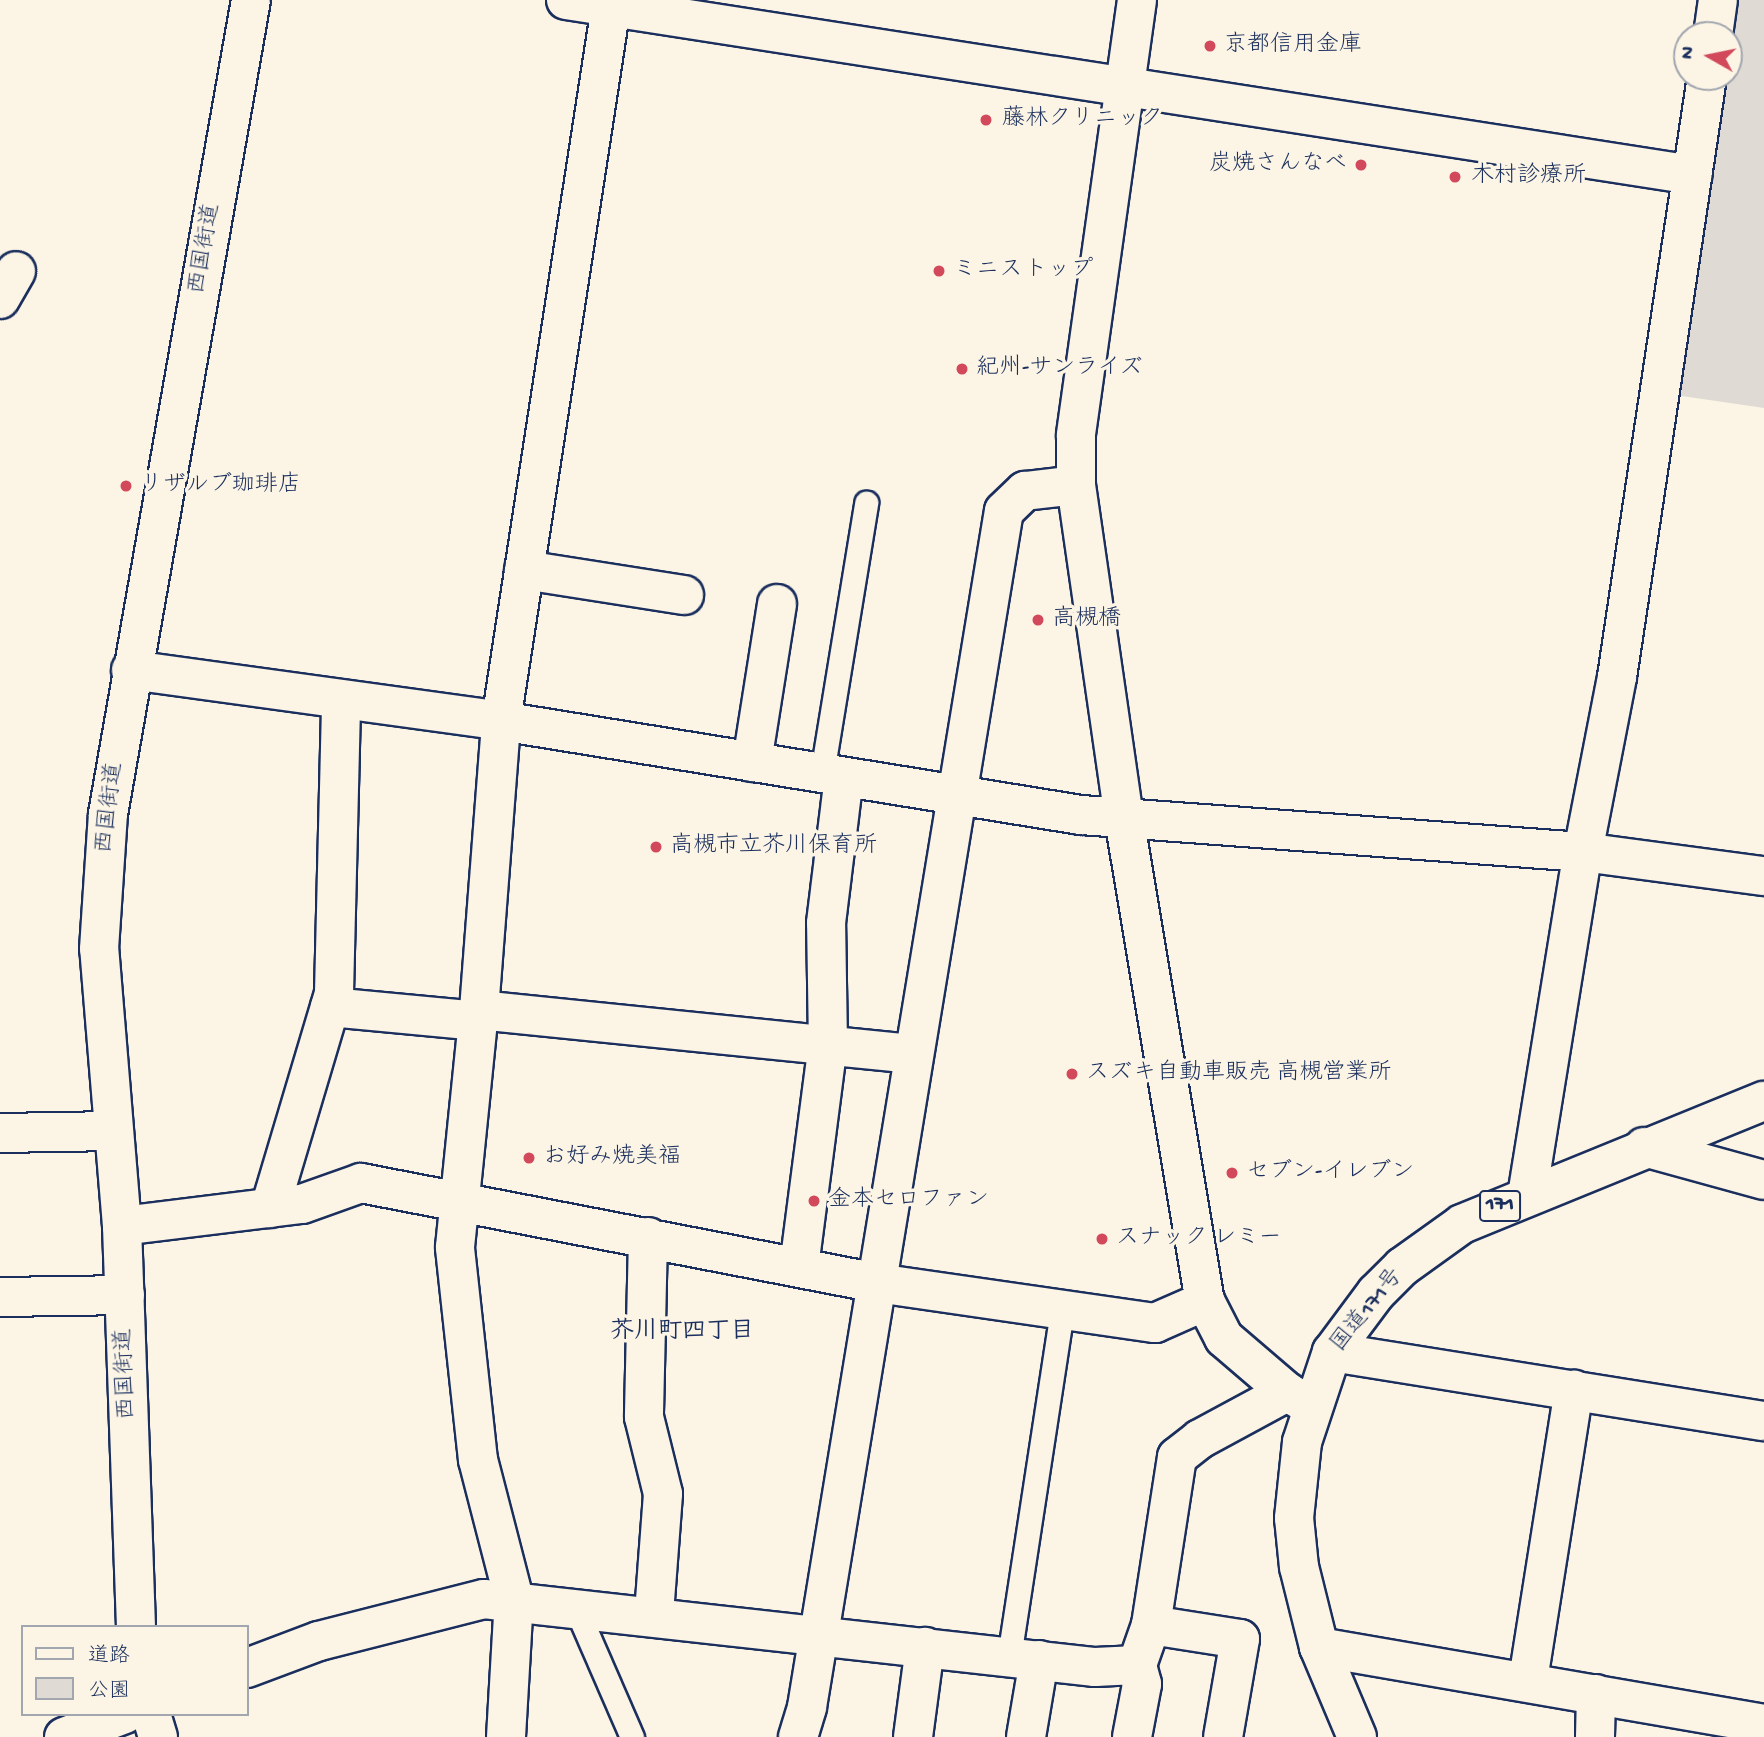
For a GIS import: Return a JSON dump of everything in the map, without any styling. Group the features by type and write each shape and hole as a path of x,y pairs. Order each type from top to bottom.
{"main road":[{"name":"西国街道","path":"136,1625 122,1226 112,1131 99,949 108,814 131,670 251,0"},
{"path":"566,0 612,3 1124,89 1692,175"},
{"path":"1132,1737 1142,1684 1137,1665 1151,1625 1177,1458 1200,1440 1299,1399 1224,1338 1205,1301 1124,818 1076,485 1076,436 1137,0"},
{"path":"1715,21 1718,0"},
{"path":"506,1737 514,1599 478,1460 455,1247 479,1016 501,721 612,3"},
{"path":"1527,1196 1583,852 1617,677 1705,91"},
{"path":"798,1737 819,1634 1004,511 1025,491 1076,485"},
{"path":"524,570 684,595"},
{"path":"752,762 777,604"},
{"path":"131,670 501,721 833,775 956,798 1124,818 1583,852 1764,876"},
{"path":"270,1208 334,993 341,701"},
{"path":"799,1267 828,1045 826,923 833,775"},
{"path":"330,1007 479,1016 914,1054"},
{"name":"国道171号","path":"1357,1737 1320,1647 1299,1567 1294,1518 1299,1399 1368,1303 1402,1267 1462,1224 1644,1147 1764,1101"},
{"path":"0,1133 112,1131"},
{"path":"1644,1147 1764,1180"},
{"path":"122,1226 302,1205 361,1183 877,1283 1155,1323 1205,1301"},
{"path":"648,1237 644,1417 663,1494 654,1615"},
{"path":"0,1297 125,1295"},
{"path":"1332,1352 1764,1421"},
{"path":"1528,1680 1574,1390"},
{"path":"248,1668 319,1641 484,1599 514,1599 1095,1667 1137,1665"},
{"path":"1151,1625 1240,1639 1223,1737"},
{"path":"913,1737 925,1647"},
{"path":"1320,1647 1528,1680 1764,1724"},
{"path":"1024,1658 1026,1737"},
{"path":"1595,1737 1597,1694"},
{"path":"64,1737 120,1716"},
{"path":"152,1716 158,1737"}],"lane":[{"path":"833,775 866,503"},
{"path":"1024,1658 1062,1309"},
{"path":"575,1606 632,1737"}],"green space":[{"path":"1727,0 1764,0 1764,408 1668,394 1714,91 1743,91 1743,21 1728,21"}],"place":[{"name":"京都信用金庫","path":"1210,46"},
{"name":"藤林クリニック","path":"986,120"},
{"name":"炭焼さんなべ","path":"1361,165"},
{"name":"木村診療所","path":"1455,177"},
{"name":"ミニストップ","path":"939,271"},
{"name":"紀州-サンライズ","path":"962,369"},
{"name":"リザルブ珈琲店","path":"126,486"},
{"name":"高槻橋","path":"1038,620"},
{"name":"高槻市立芥川保育所","path":"656,847"},
{"name":"スズキ自動車販売 高槻営業所","path":"1072,1074"},
{"name":"お好み焼美福","path":"529,1158"},
{"name":"セブン-イレブン","path":"1232,1173"},
{"name":"金本セロファン","path":"814,1201"},
{"name":"スナック レミー","path":"1102,1239"}],"district":[{"name":"芥川町四丁目","path":"682,1333"}]}
